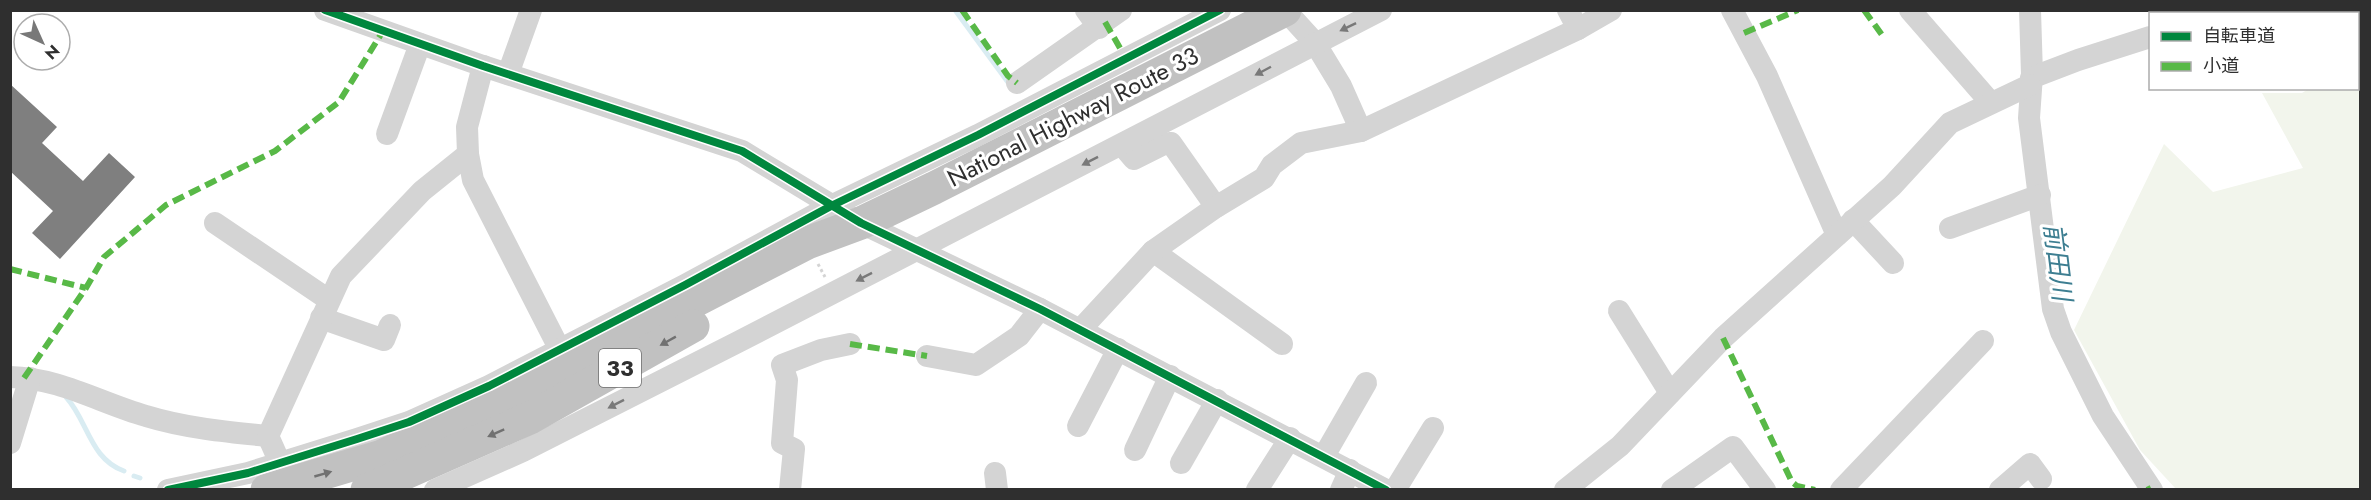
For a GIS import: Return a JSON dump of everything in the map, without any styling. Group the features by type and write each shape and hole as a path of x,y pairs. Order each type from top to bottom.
{"highway":[{"name":"National Highway Route 33","path":"367,489 428,469 515,394 807,243 861,223 1285,10"},
{"name":"National Highway Route 33","path":"273,476 382,456 428,469"}],"street":[{"path":"325,10 483,66 742,151 861,223 1040,309 1324,456 1346,480 1386,489"},
{"path":"508,74 531,10"},
{"path":"1017,82 1092,19 1121,10"},
{"path":"428,469 489,386 831,206 978,135 1119,60 1220,10"},
{"path":"1285,10 1315,43 1341,86 1361,130"},
{"path":"428,469 523,451 1382,10"},
{"path":"1080,330 1153,250 1264,178 1272,165 1301,143 1361,130 1573,20 1611,10"},
{"path":"1732,10 1845,228 1893,263"},
{"path":"1910,10 1991,103"},
{"path":"2030,10 2035,79 2029,118 2040,195 2048,285 2053,309 2061,332 2103,416 2151,489"},
{"path":"1565,489 1620,446 1723,338 1892,186 1950,123 2035,79 2078,60 2149,39"},
{"path":"387,134 420,44"},
{"path":"483,66 467,127 468,154 473,180 560,350"},
{"path":"1122,145 1134,159 1164,144 1171,143 1216,207"},
{"path":"168,489 248,473 273,476 268,436 341,276 422,190 468,154"},
{"path":"1950,228 2040,195"},
{"path":"215,223 325,309 385,340"},
{"path":"1153,250 1282,344"},
{"path":"927,356 976,365 1019,336 1040,309"},
{"path":"1619,311 1670,393"},
{"path":"1841,489 1983,341"},
{"path":"790,489 794,448 782,443 787,380 782,365 820,350 850,344"},
{"path":"1078,426 1118,349"},
{"path":"1135,450 1170,376"},
{"path":"10,442 22,382 43,379 146,417 208,430 268,436"},
{"path":"1324,456 1366,382"},
{"path":"1181,463 1217,400"},
{"path":"1395,489 1433,428"},
{"path":"1257,489 1290,438"},
{"path":"1672,489 1733,447 1765,489"},
{"path":"2000,489 2030,464 2041,479"}],"shaded area":[{"path":"2359,38 2360,489 2176,489 2140,450 2074,330 2164,144 2213,192 2303,168 2262,93 2359,90"}],"building":[{"path":"10,84 57,127 42,143 83,181 109,153 135,177 60,259 32,233 53,211 10,171"}],"waterway":[{"path":"955,10 1010,85"},
{"path":"66,397 104,458 124,471"},
{"path":"134,476 140,478"}],"marked path":[{"path":"962,10 1008,76 1017,83"},
{"path":"1744,33 1798,10"},
{"path":"1864,10 1882,35"},
{"path":"1105,22 1120,48"},
{"path":"24,378 86,288 104,257 166,205 275,151 339,102 383,31"},
{"path":"10,269 86,288"},
{"path":"1723,338 1792,482 1797,486 1815,490"},
{"path":"850,344 927,356"},
{"path":"2147,490 2151,488"}],"cycle path":[{"path":"325,10 483,66 742,151 861,223 1040,309 1386,490"},
{"path":"168,490 248,473 357,439 409,422 489,386 685,285 831,206 978,135 1220,10"}],"water label":[{"name":"前田川","path":"2058,262"}]}
